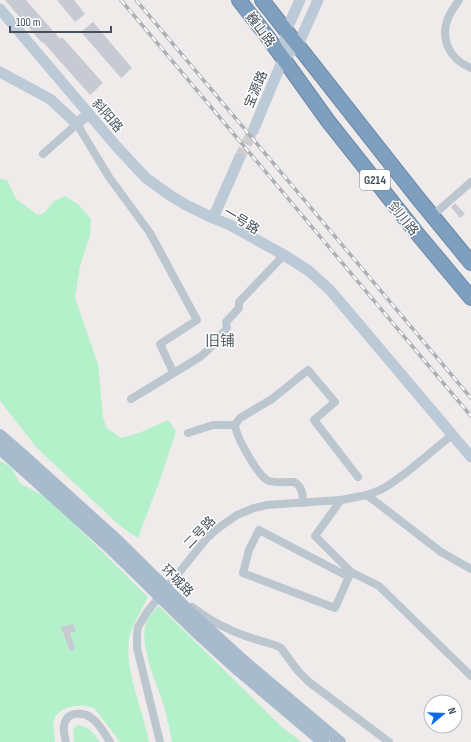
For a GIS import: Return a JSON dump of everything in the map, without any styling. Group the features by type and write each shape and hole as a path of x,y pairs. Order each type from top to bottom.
{"highway":[{"name":"巍山路","path":"239,0 283,59"},
{"name":"巍山路","path":"262,0 286,31"},
{"name":"剑川路","path":"286,31 471,263"},
{"name":"剑川路","path":"283,59 316,106 416,232 471,298"}],"main road":[{"name":"环城路","path":"0,435 21,460"},
{"name":"环城路","path":"0,448 21,460 112,535 192,614 241,666 323,742"},
{"name":"环城路","path":"241,666 340,742"}],"street":[{"path":"283,59 286,31 300,0"},
{"path":"283,59 298,45 318,0"},
{"path":"459,0 448,18 445,30 446,41 448,49 453,56 461,64 471,68"},
{"name":"斜阳路","path":"0,9 128,160 150,181 180,202 213,218"},
{"name":"宝源路","path":"253,131 283,59"},
{"path":"0,72 50,99 77,124 109,177 150,233 197,320 160,344 173,372"},
{"path":"43,154 88,114"},
{"path":"213,218 239,159"},
{"path":"432,216 471,182"},
{"name":"一号路","path":"213,218 230,224 282,257 309,271 336,296 471,465"},
{"path":"131,399 173,372 200,357 208,350 227,328 226,322 239,308 239,302 282,257"},
{"path":"235,425 240,418 272,399 308,370 335,402 314,420 358,477"},
{"path":"188,433 213,425 235,425"},
{"path":"235,425 240,440 257,469 270,481 297,483 300,486 303,503"},
{"name":"一号路","path":"450,437 471,457"},
{"name":"二号路","path":"160,742 140,666 136,640 137,632 141,621 167,585 207,538 237,515 254,508 267,505 341,500 367,495 389,485 450,437"},
{"path":"367,495 441,552 471,569"},
{"path":"341,500 315,536 350,575"},
{"path":"350,575 335,608 243,573 249,550 260,530 350,575 379,586 471,676"},
{"path":"167,585 192,608 214,622 243,636 281,648 298,671 309,682 390,742"},
{"path":"66,742 63,729 66,720 71,715 79,713 89,716 94,720 110,742"}],"green space":[{"path":"0,179 7,180 16,199 38,215 44,213 54,201 65,196 79,205 91,219 90,236 80,266 75,298 98,364 103,417 106,427 121,438 139,433 168,420 176,431 161,477 138,538 120,526 37,448 0,401"},
{"path":"0,461 11,467 20,483 49,499 148,597 130,634 128,652 135,691 149,742 120,742 95,709 79,706 66,708 57,715 53,722 55,742 0,742"},
{"path":"159,606 283,728 302,742 172,742 164,706 149,663 144,640 147,620"},
{"path":"77,725 90,730 100,742 74,742 73,730"}],"building":[{"path":"5,0 26,0 60,39 62,37 103,83 90,95"},
{"path":"57,0 74,0 85,14 75,22"},
{"path":"93,22 132,68 121,78 81,32"},
{"path":"455,203 465,214 460,218 451,207"},
{"path":"73,624 76,631 70,633 75,649 70,651 61,627"}],"tunnel":[{"path":"239,159 253,131"}],"railway":[{"path":"121,0 471,416"},
{"path":"136,0 471,398"}],"district":[{"name":"旧铺","path":"220,341"}]}
